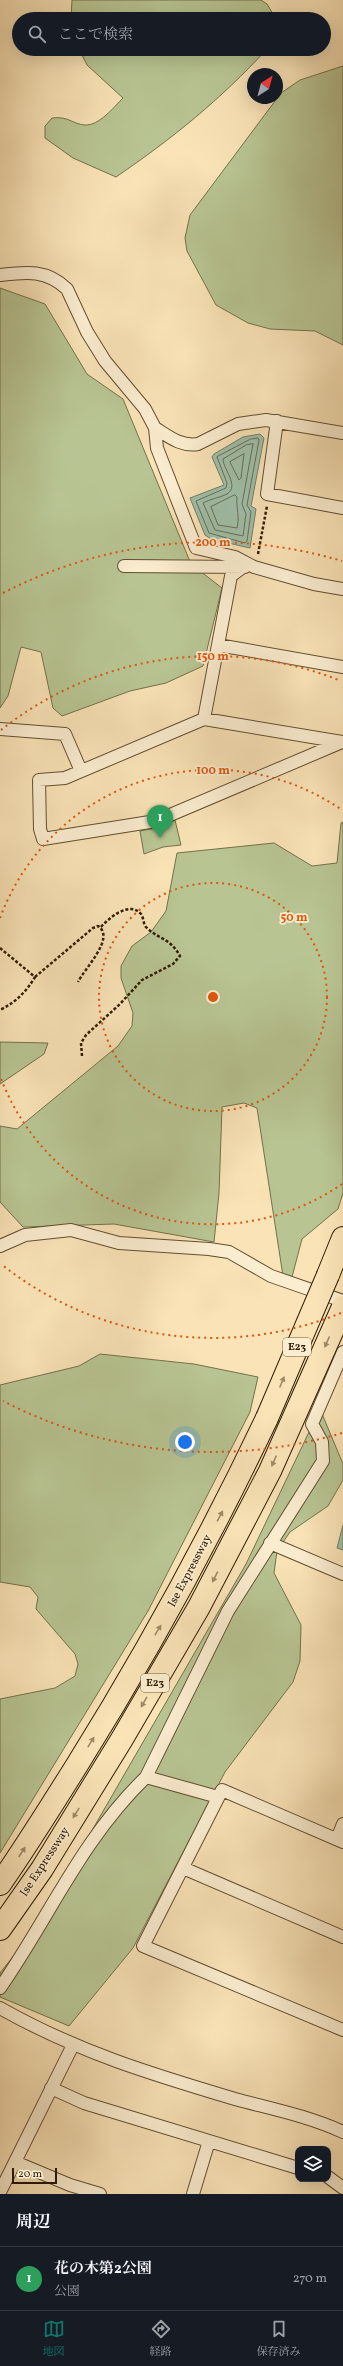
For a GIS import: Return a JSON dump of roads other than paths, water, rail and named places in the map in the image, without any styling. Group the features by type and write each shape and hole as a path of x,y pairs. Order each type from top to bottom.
{"highway":[{"name":"Ise Expressway","path":"0,1884 100,1727 170,1610 228,1500 267,1418 343,1238"},
{"name":"Ise Expressway","path":"0,1929 46,1863 196,1614 270,1471 343,1307"}],"street":[{"path":"0,275 34,272 62,284 67,289 87,332 105,361 145,409 155,428 157,448 196,548 235,557 248,567"},
{"path":"155,428 189,446 198,444 238,424 249,421 277,421 343,433"},
{"path":"277,421 267,494 343,508"},
{"path":"124,566 248,567 314,584 343,589"},
{"path":"204,719 231,576 248,567"},
{"path":"218,645 343,667"},
{"path":"204,719 343,742 156,821 43,839 40,829 39,780 65,778 204,719"},
{"path":"0,729 65,734 81,771"},
{"path":"0,1246 25,1235 70,1230 119,1243 209,1249 229,1252 271,1276 343,1301"},
{"path":"0,1988 18,1963 81,1855 126,1796 146,1777 228,1610 324,1461 322,1442 312,1424 343,1352"},
{"path":"270,1543 343,1574"},
{"path":"146,1777 218,1796"},
{"path":"343,1824 340,1841 222,1790 143,1946 343,2030"},
{"path":"183,1868 343,1937"},
{"path":"0,2008 40,2031 134,2069 319,2121 343,2132"},
{"path":"0,2192 73,2045"},
{"path":"51,2088 84,2103 295,2167"},
{"path":"193,2194 208,2141"},
{"path":"15,2162 70,2185 100,2194"},
{"path":"331,2179 343,2188"}],"water":[{"path":"260,434 264,438 251,506 256,509 250,548 211,539 205,535 190,498 224,485 212,457 214,454 243,437"},
{"path":"343,1525 343,1550 337,1548"}],"place":[{"name":"花の木第2公園","path":"160,838"}]}
